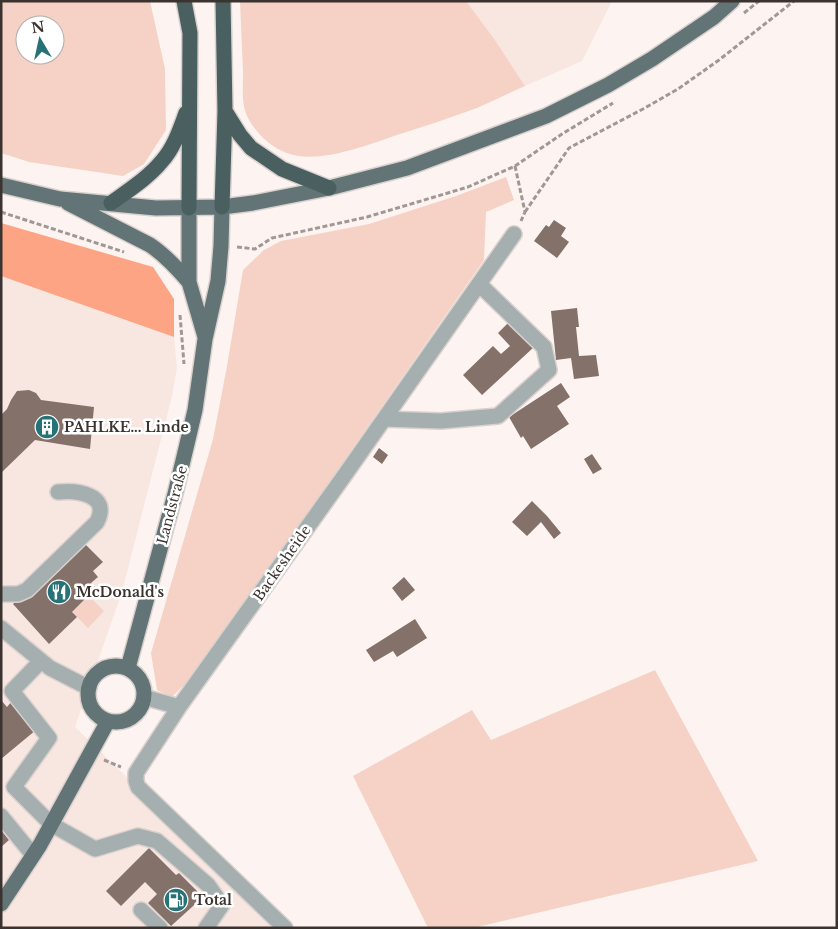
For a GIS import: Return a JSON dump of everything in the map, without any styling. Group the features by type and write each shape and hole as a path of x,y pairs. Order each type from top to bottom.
{"highway":[{"path":"184,1 190,33 189,208"},
{"path":"222,207 224,111 223,1"},
{"path":"111,203 140,182 163,161 178,136 190,102"},
{"path":"224,111 251,148 282,169 329,188"}],"main road":[{"path":"1,185 60,199 156,208 222,207 329,188 407,168 546,116 608,85 652,59 714,17 732,1"},
{"path":"60,199 150,245 180,271 189,282"},
{"name":"Landstraße","path":"128,668 195,410 205,339 218,281 222,207"},
{"name":"Landstraße","path":"189,208 189,282 205,339"},
{"path":"116,666 128,668 134,672 142,683 144,697 142,704 134,715 122,721 103,719 93,711 88,700 88,688 94,676 104,669 116,666"},
{"path":"1,904 33,855 108,721"}],"street":[{"name":"Backesheide","path":"137,780 179,707 514,234"},
{"path":"384,419 441,421 498,416 549,370 544,347 479,284"},
{"path":"1,594 18,594 27,590 100,517 100,506 94,498 85,493 58,492"},
{"path":"1,628 57,673 88,688"},
{"path":"41,661 12,691 49,738 14,787 51,824 95,849 138,836 158,841 208,885 222,905 206,928"},
{"path":"144,697 179,707"},
{"path":"137,780 285,928"},
{"path":"1,816 33,855"},
{"path":"141,910 160,928"}],"path":[{"path":"514,234 525,212 569,148 678,89 794,1"},
{"path":"515,166 525,212"},
{"path":"1,212 128,253"},
{"path":"180,312 184,372"},
{"path":"90,754 137,780"}],"shaded area":[{"path":"1,1 150,1 165,69 166,130 144,164 123,176 29,162 1,153"},
{"path":"240,1 466,1 495,40 525,86 477,108 359,148 322,156 310,157 290,154 276,148 257,132 248,118 244,107"},
{"path":"466,1 613,1 582,61 525,86 495,40"},
{"path":"506,177 514,200 486,212 484,260 195,674 172,697 157,690 151,653 213,439 243,270 264,250 281,241 369,224 456,196"},
{"path":"1,223 153,267 174,299 174,337 1,276"},
{"path":"1,276 174,337 177,368 172,396 122,592 75,727 132,782 272,928 1,928"},
{"path":"89,596 104,611 88,628 72,612"},
{"path":"655,670 758,861 473,928 428,928 353,776 472,710 491,740"}],"building":[{"path":"554,220 566,228 561,236 569,242 557,258 534,241 546,225 549,227"},
{"path":"577,308 579,327 576,327 579,356 596,355 599,376 574,379 571,358 556,360 551,311"},
{"path":"510,321 534,347 482,395 463,375 493,346 501,354 510,346 498,333"},
{"path":"561,383 570,397 557,406 569,424 531,449 523,436 521,438 509,417"},
{"name":"PAHLKE... Linde","path":"29,390 36,393 41,400 94,407 90,449 35,440 1,473 1,415 7,409 17,391"},
{"path":"379,448 388,455 382,464 373,457"},
{"path":"592,454 602,469 593,474 584,459"},
{"path":"532,501 561,533 554,539 541,522 527,536 512,522"},
{"name":"McDonald's","path":"85,544 103,562 93,571 98,577 91,583 96,588 72,612 77,617 49,644 13,604 65,557"},
{"path":"404,577 415,590 402,601 392,588"},
{"path":"415,619 427,638 397,657 393,651 374,662 366,650"},
{"path":"1,700 7,707 12,701 36,730 1,759"},
{"path":"1,830 9,840 1,847"},
{"path":"149,848 176,875 179,873 203,897 171,926 148,903 157,894 145,882 121,906 106,891"}],"place":[{"name":"PAHLKE... Linde","path":"47,427"},
{"name":"McDonald's","path":"59,592"},
{"name":"Total","path":"176,900"}]}
